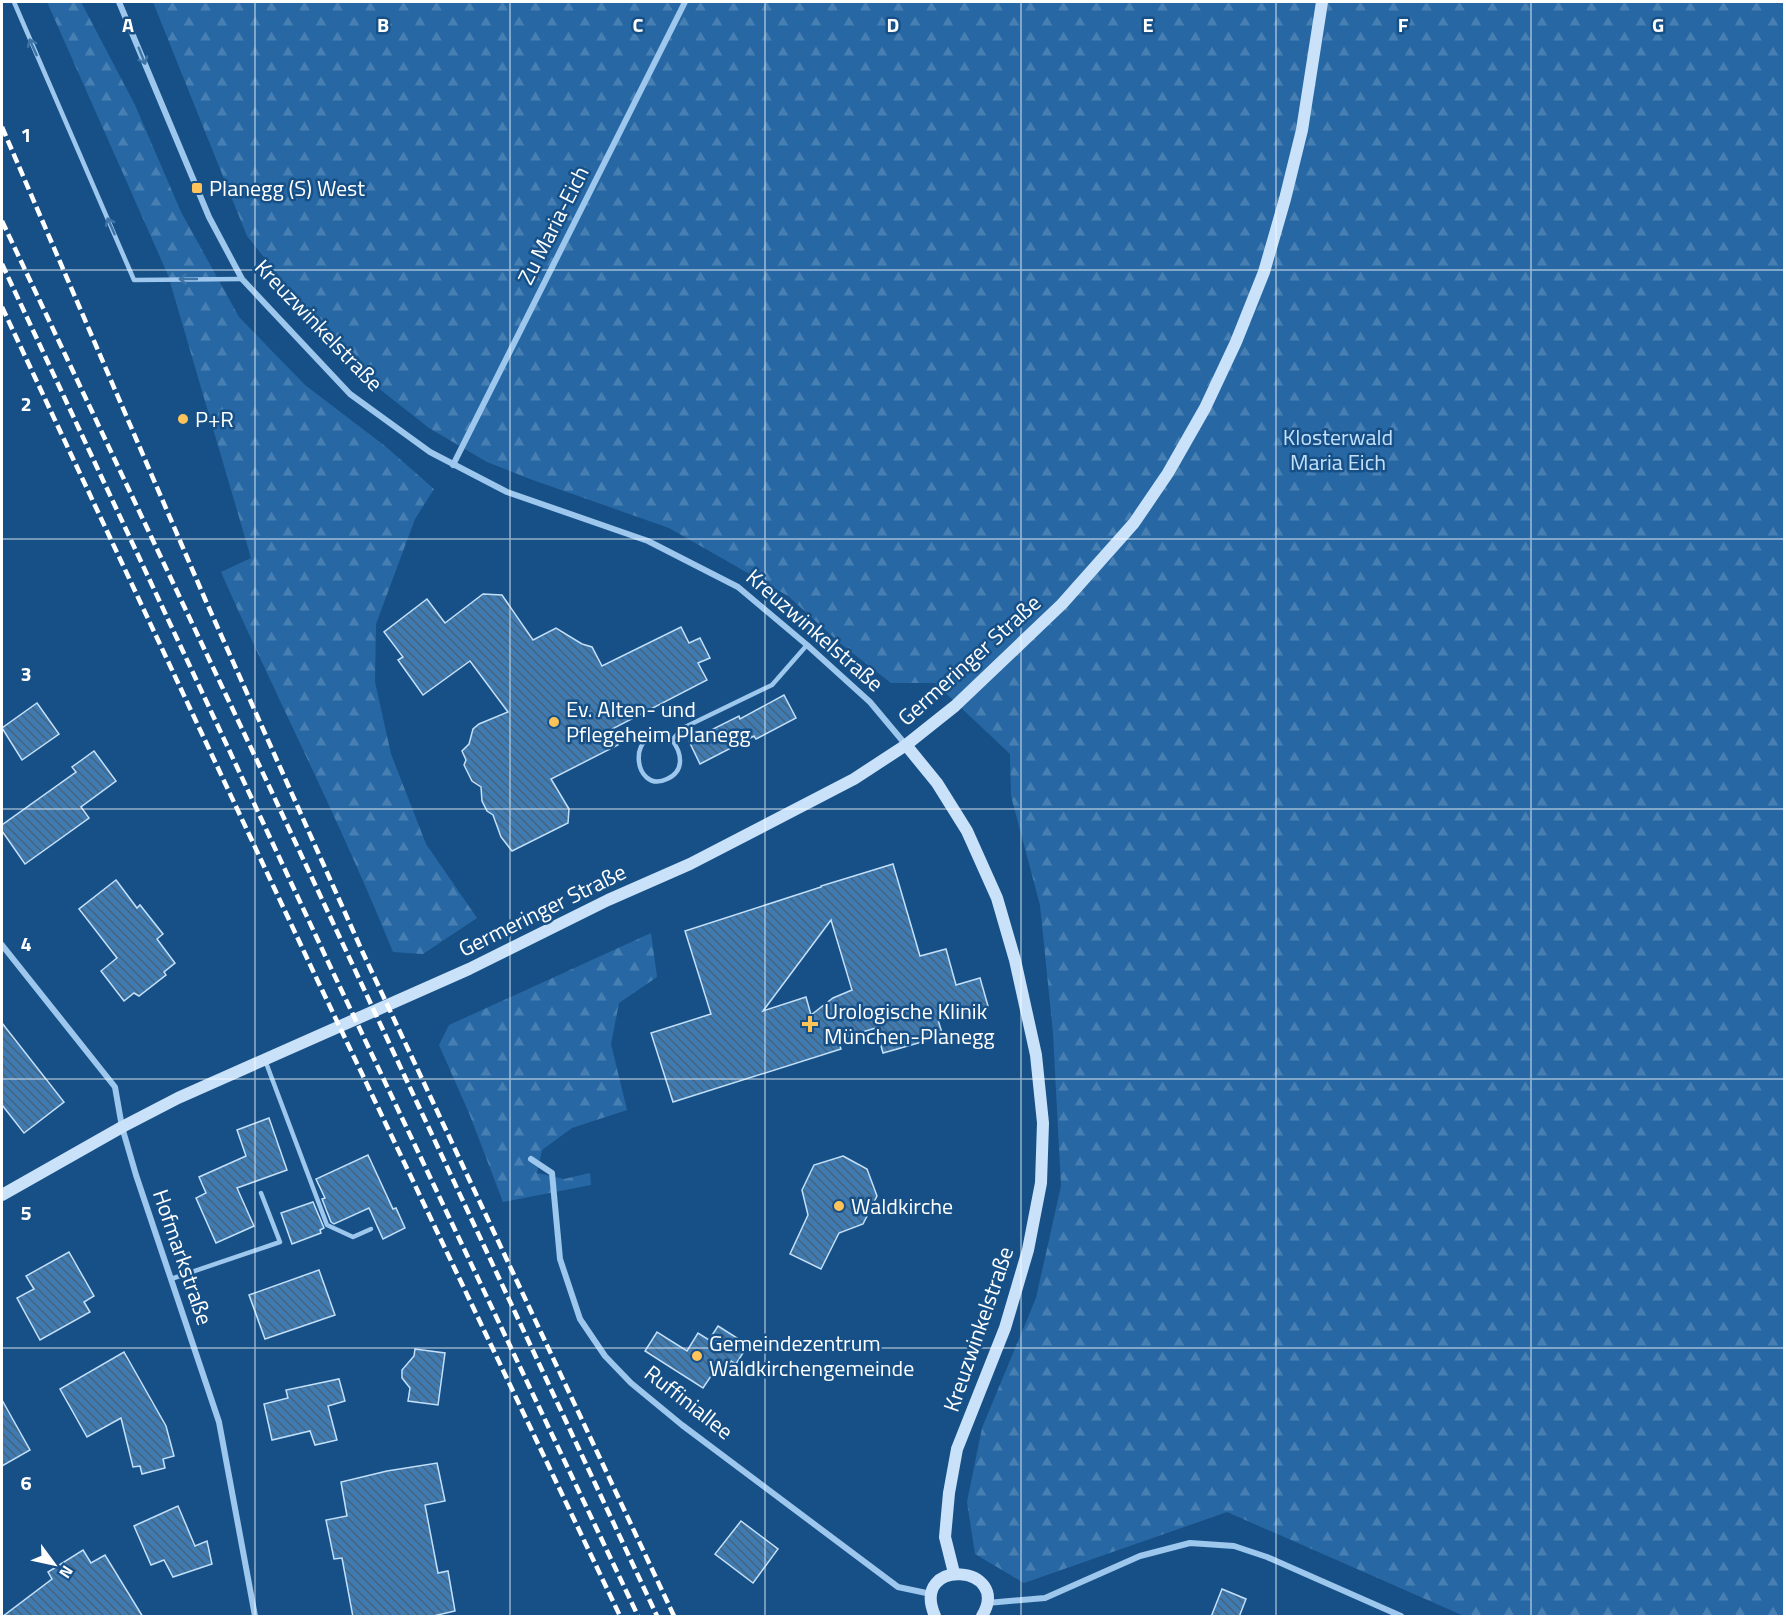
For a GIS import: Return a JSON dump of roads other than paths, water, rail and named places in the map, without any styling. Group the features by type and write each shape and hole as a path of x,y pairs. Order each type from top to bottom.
{"main road":[{"name":"Germeringer Straße","path":"2,1195 178,1098 469,969 608,900 690,864 844,784 906,746 955,706 1062,604 1134,523 1167,473 1205,408 1236,342 1264,272 1285,200 1302,130 1322,2"},
{"name":"Kreuzwinkelstraße","path":"906,746 937,783 967,831 997,898 1015,960 1036,1055 1043,1123 1041,1183 1028,1250 1005,1328 957,1449 949,1493 945,1537 954,1573"},
{"path":"935,1617 931,1605 936,1584 944,1577 954,1573 971,1575 978,1580 987,1594 987,1603 982,1617"}],"street":[{"name":"Kreuzwinkelstraße","path":"119,2 209,217 242,279 350,394 430,452 507,492 648,541 738,587 870,702 906,746"},
{"name":"Zu Maria-Eich","path":"453,465 685,2"},
{"name":"Hofmarkstraße","path":"2,945 115,1087 122,1127 136,1175 219,1422 255,1617"},
{"name":"Ruffiniallee","path":"531,1159 552,1173 560,1259 580,1319 605,1356 631,1383 682,1425 898,1587 932,1594"},
{"path":"987,1603 1045,1598 1140,1556 1190,1543 1234,1546 1267,1557 1401,1617"}],"lane":[{"path":"14,2 134,279 242,279"},
{"path":"672,740 683,728 772,685 807,645"},
{"path":"663,736 672,740 679,749 681,760 678,771 669,779 652,780 643,774 638,764 638,752 642,744 652,737 663,736"},
{"path":"265,1060 327,1225 353,1237 371,1229"},
{"path":"171,1279 280,1242 261,1193"}],"railway":[{"path":"2,127 205,599 363,953 674,1616"},
{"path":"2,221 657,1616"},
{"path":"2,264 330,966 638,1616"},
{"path":"2,307 314,973 620,1616"}],"place":[{"name":"Planegg (S) West","path":"197,188"},
{"name":"P+R","path":"183,419"},
{"name":"Ev. Alten- und Pflegeheim Planegg","path":"554,722"},
{"name":"Urologische Klinik München-Planegg","path":"810,1024"},
{"name":"Waldkirche","path":"839,1206"},
{"name":"Gemeindezentrum Waldkirchengemeinde","path":"697,1356"}],"park label":[{"name":"Klosterwald Maria Eich","path":"1338,450"}]}
